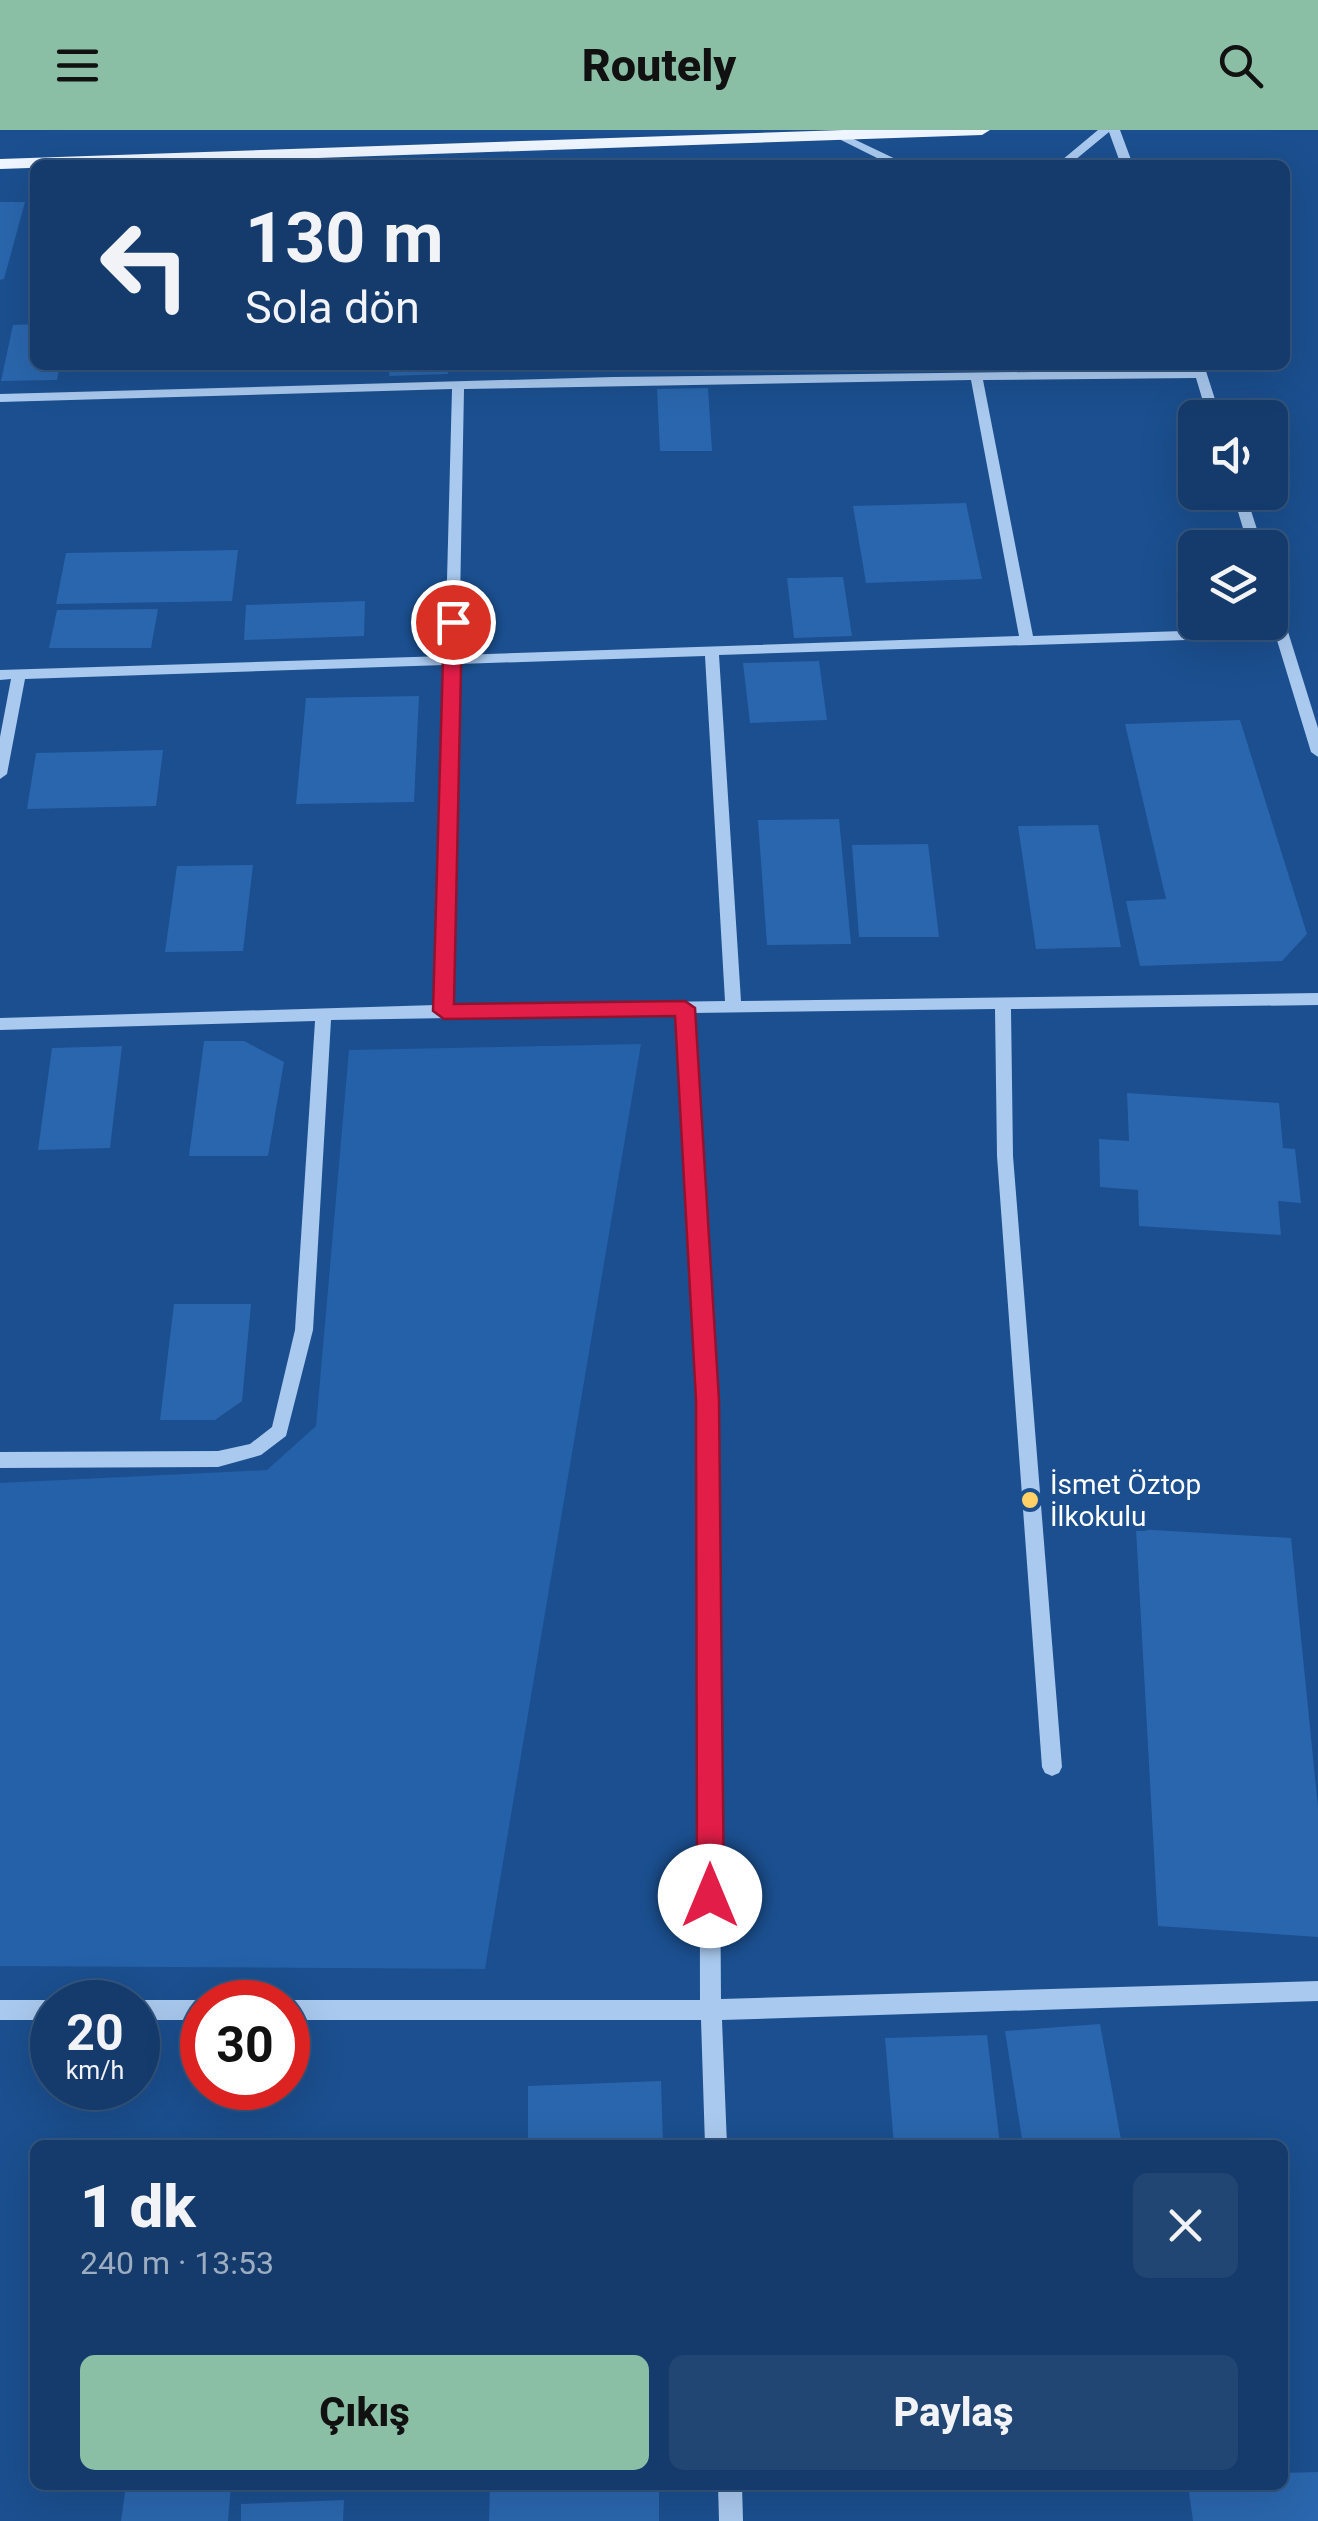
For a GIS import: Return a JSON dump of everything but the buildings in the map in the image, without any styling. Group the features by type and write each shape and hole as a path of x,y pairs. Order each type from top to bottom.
{"main road":[{"path":"120,160 982,130"},
{"path":"0,164 30,163"}],"street":[{"path":"1068,160 1105,130"},
{"path":"1114,130 1124,160"},
{"path":"841,136 890,160"},
{"path":"0,398 1199,370 1209,400"},
{"path":"976,376 1027,642"},
{"path":"444,1011 458,387"},
{"path":"0,675 1178,636"},
{"path":"1285,640 1316,733 1318,752"},
{"path":"712,653 733,1006"},
{"path":"0,774 19,674"},
{"path":"0,1024 322,1018 444,1011 1318,999"},
{"path":"1003,1004 1005,1156 1052,1767"},
{"path":"685,1008 708,1400 711,2010 716,2140"},
{"path":"0,1460 218,1459 255,1450 280,1431 304,1330 322,1018"},
{"path":"310,2010 711,2010 1318,1991"},
{"path":"0,2010 30,2010"},
{"path":"730,2490 731,2521"}],"shaded area":[{"path":"641,1044 485,1969 0,1966 0,1483 267,1470 316,1426 349,1050"}],"place":[{"name":"İsmet Öztop İlkokulu","path":"1030,1500"}],"route":[{"path":"453,622 444,1011 685,1008 708,1400 710,1896"}]}
